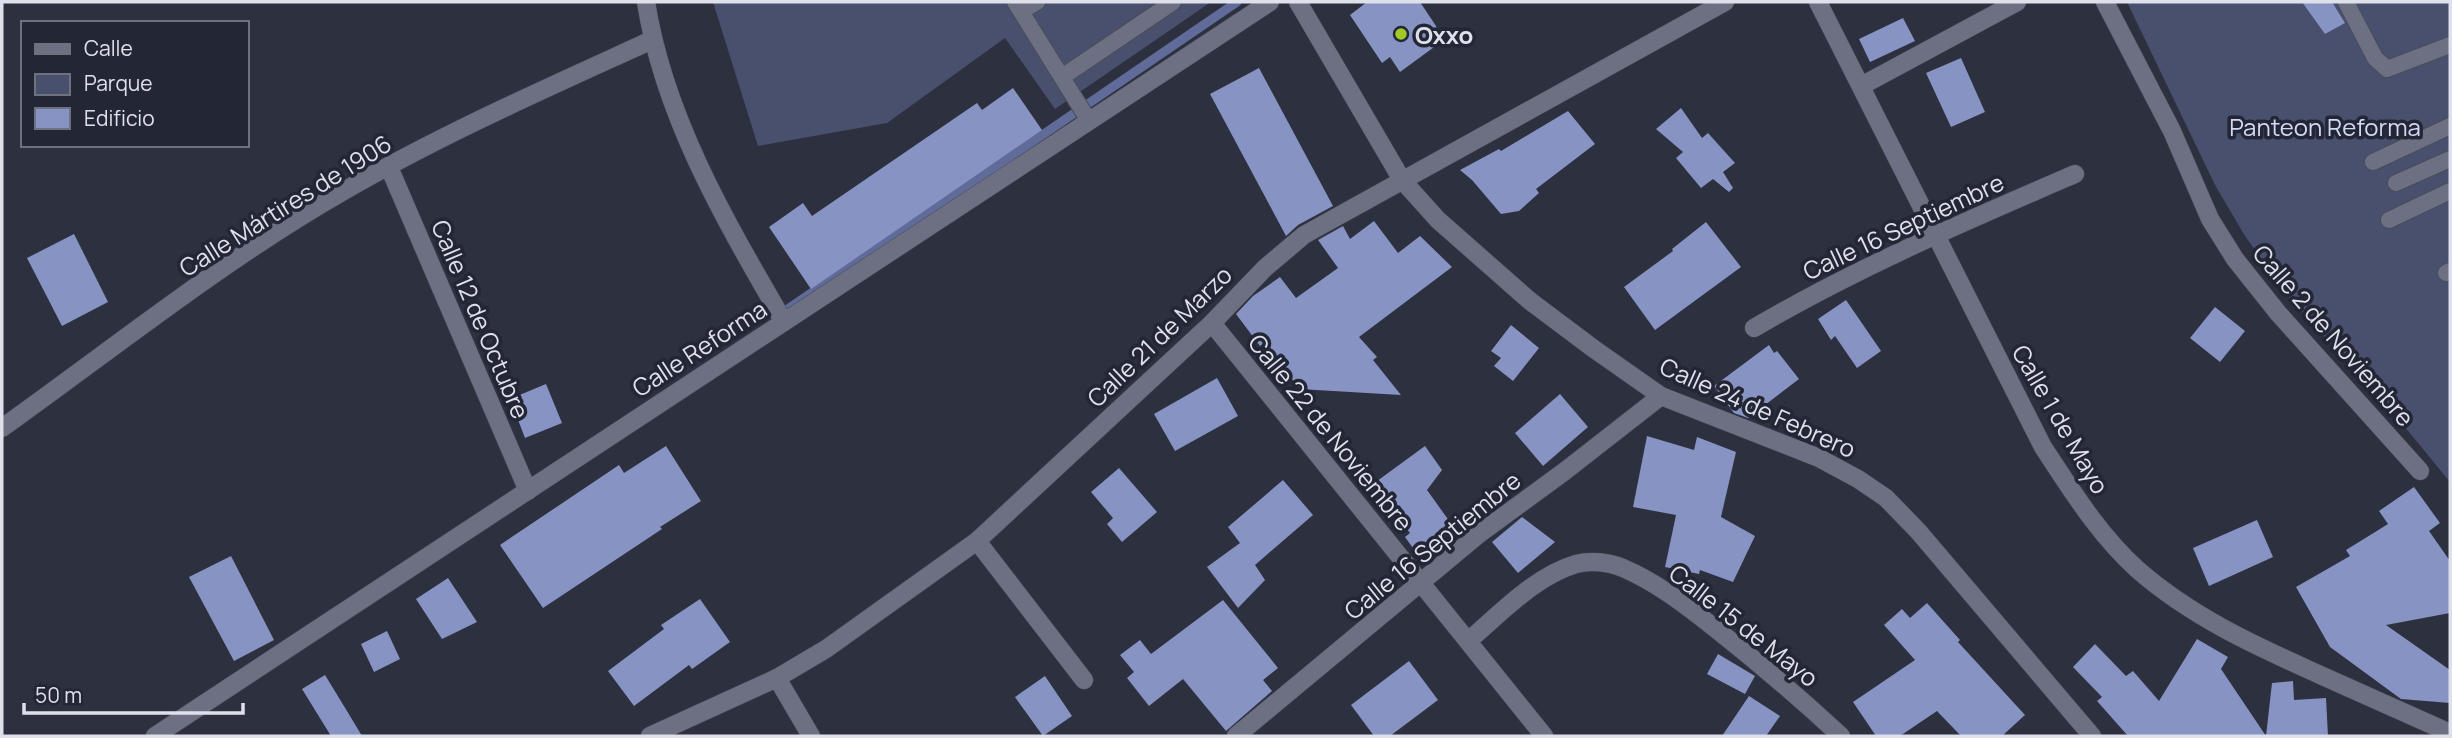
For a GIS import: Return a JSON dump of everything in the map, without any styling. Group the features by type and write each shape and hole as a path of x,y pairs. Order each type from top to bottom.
{"street":[{"path":"646,2 652,40 683,127 710,190 784,322"},
{"name":"Calle Reforma","path":"155,736 1270,2"},
{"name":"Calle 24 de Febrero","path":"1298,2 1402,180 1438,220 1530,301 1661,396 1819,458 1858,479 1886,499 1918,531 2092,736"},
{"name":"Calle 21 de Marzo","path":"650,736 777,678 826,649 977,541 1212,323 1265,268 1304,235 1725,2"},
{"name":"Calle 1 de Mayo","path":"1818,2 2043,447 2082,507 2110,542 2138,570 2188,608 2224,630 2450,733"},
{"path":"1861,86 2017,2"},
{"name":"Calle 2 de Noviembre","path":"2105,2 2172,131 2210,219 2235,259 2278,313 2420,471"},
{"name":"Calle Mártires de 1906","path":"2,428 189,291 342,192 487,115 652,40"},
{"name":"Calle 12 de Octubre","path":"389,167 528,491"},
{"name":"Calle 16 Septiembre","path":"1754,328 1798,302 1934,235 2075,174"},
{"name":"Calle 22 de Noviembre","path":"1212,323 1544,736"},
{"name":"Calle 16 Septiembre","path":"1236,736 1479,534 1661,396"},
{"path":"977,541 1084,680"},
{"name":"Calle 15 de Mayo","path":"1468,641 1529,590 1556,572 1577,564 1600,562 1622,567 1685,605 1785,684 1841,736"},
{"path":"777,678 811,736"}],"lane":[{"path":"1037,2 1018,7 1089,121"},
{"path":"1062,77 1173,2"},
{"path":"2346,2 2375,58 2386,69 2450,45"},
{"path":"2373,162 2450,126"},
{"path":"2396,183 2450,159"},
{"path":"2389,220 2450,191"}],"green space":[{"path":"713,2 1211,2 1055,109 1005,38 887,123 758,146"},
{"name":"Panteon Reforma","path":"2127,2 2450,2 2450,482 2400,421 2291,300 2245,236 2215,185"}],"building":[{"name":"Oxxo","path":"1367,2 1420,2 1436,26 1441,42 1400,72 1390,57 1382,63 1350,15"},
{"path":"2302,2 2332,2 2345,23 2325,34"},
{"path":"1903,18 1915,41 1870,62 1859,39"},
{"path":"1961,58 1985,112 1951,127 1926,73"},
{"path":"1259,68 1333,206 1298,225 1286,236 1210,94"},
{"path":"1013,88 1042,130 811,289 769,227 803,203 812,216 977,103 982,110"},
{"path":"1681,108 1702,138 1708,133 1735,163 1723,172 1733,188 1729,192 1713,179 1701,188 1676,158 1683,152 1656,129"},
{"path":"1568,111 1595,144 1536,189 1539,193 1519,211 1501,214 1460,170 1499,149 1501,151"},
{"path":"1374,221 1398,253 1420,236 1452,267 1359,337 1377,357 1373,360 1401,395 1299,389 1265,342 1260,346 1236,314 1253,296 1280,277 1296,298 1338,268 1318,240 1343,226 1350,239"},
{"path":"1706,222 1741,267 1655,330 1624,287 1673,251 1672,249"},
{"path":"74,234 108,302 62,326 27,258"},
{"path":"1846,300 1881,351 1857,368 1835,336 1831,340 1818,319"},
{"path":"2215,307 2245,331 2220,362 2190,338"},
{"path":"1511,325 1539,348 1513,381 1494,366 1501,358 1491,351"},
{"path":"1769,345 1799,379 1748,418 1734,413 1714,386"},
{"path":"1217,378 1238,416 1175,451 1154,414"},
{"path":"546,384 562,423 525,438 510,399"},
{"path":"1560,394 1588,427 1543,466 1515,433"},
{"path":"1647,436 1694,450 1697,437 1736,452 1721,517 1755,536 1733,582 1700,570 1699,574 1665,567 1676,515 1633,507"},
{"path":"666,446 701,501 543,608 500,545 619,465 624,473"},
{"path":"1425,446 1442,470 1427,490 1455,529 1418,555 1405,537 1410,533 1373,484"},
{"path":"1119,468 1157,512 1122,542 1107,524 1113,518 1091,492"},
{"path":"1283,480 1313,515 1255,565 1265,580 1238,608 1207,567 1240,543 1228,527"},
{"path":"2414,487 2440,523 2429,531 2450,561 2450,613 2386,625 2450,670 2450,703 2401,699 2330,647 2296,587 2350,556 2346,550 2388,524 2379,511"},
{"path":"1522,517 1555,542 1518,573 1492,542"},
{"path":"2257,520 2273,557 2209,586 2193,548"},
{"path":"231,556 274,640 234,661 189,577"},
{"path":"448,578 477,622 442,639 416,599"},
{"path":"700,599 730,642 692,669 689,665 634,706 608,671 664,629 661,625"},
{"path":"1223,600 1278,668 1263,680 1272,691 1226,731 1183,679 1149,706 1127,678 1134,672 1120,655 1140,640 1151,654"},
{"path":"1927,603 1960,640 1958,642 2025,715 2002,736 1961,736 1937,711 1900,736 1876,736 1853,702 1915,660 1884,625 1902,609 1910,618"},
{"path":"387,631 400,659 374,672 361,644"},
{"path":"2197,639 2228,657 2221,669 2266,736 2128,736 2097,701 2102,697 2073,667 2095,644 2126,676 2133,671 2159,701"},
{"path":"1718,654 1755,676 1745,694 1707,674"},
{"path":"1409,661 1438,700 1390,736 1374,736 1351,705"},
{"path":"325,675 362,736 331,736 302,689"},
{"path":"1045,676 1072,716 1043,736 1015,697"},
{"path":"2293,681 2294,700 2326,698 2328,736 2266,736 2272,683"},
{"path":"1749,696 1780,716 1766,736 1722,736"}],"waterway":[{"path":"779,315 1237,2"}],"place":[{"name":"Oxxo","path":"1401,34"}]}
